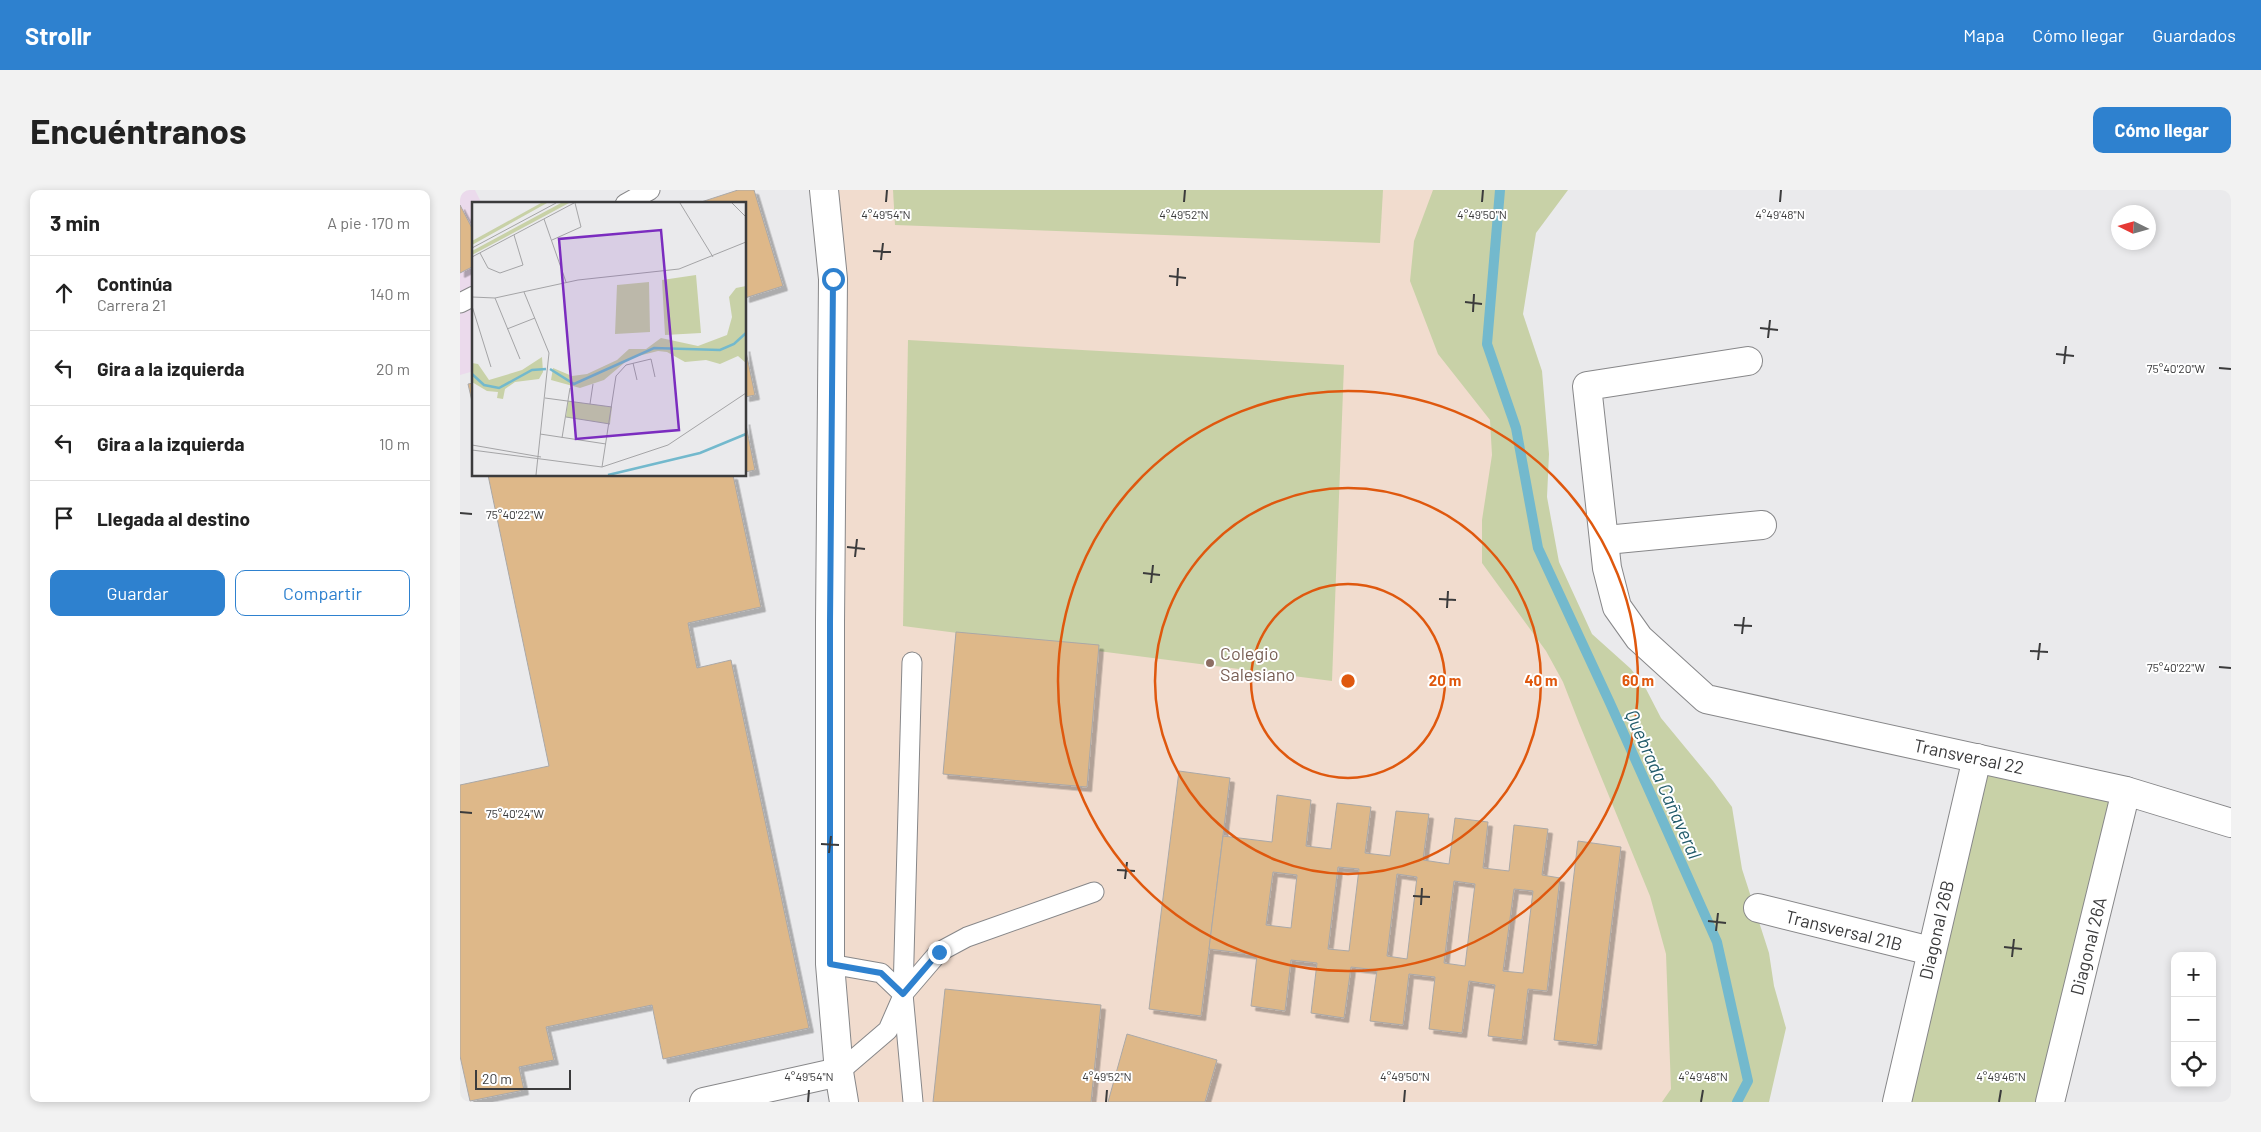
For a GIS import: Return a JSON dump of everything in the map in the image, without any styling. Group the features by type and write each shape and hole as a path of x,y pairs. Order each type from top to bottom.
{"street":[{"path":"824,190 833,279 830,612 830,964 839,1072 844,1102"},
{"path":"1748,361 1587,386 1606,540 1762,524"},
{"name":"Transversal 22","path":"1606,540 1607,568 1617,607 1639,638 1706,699 2126,791 2231,823"},
{"name":"Diagonal 26B","path":"1897,1102 1977,758"},
{"name":"Diagonal 26A","path":"2050,1102 2126,791"},
{"name":"Transversal 21B","path":"1758,908 1931,952"},
{"path":"704,1102 839,1072"}],"lane":[{"path":"629,202 650,190"},
{"path":"460,303 472,297"},
{"path":"912,662 903,994 913,1102"},
{"path":"839,1072 888,1030 903,994 939,952 967,937 1094,892"},
{"path":"830,964 881,973 903,994"}],"shaded area":[{"path":"460,190 475,190 481,202 472,202 472,372 460,375"},
{"name":"Colegio Salesiano","path":"824,190 1500,190 1538,548 1737,1102 844,1102"}],"green space":[{"path":"893,190 1383,190 1380,243 895,225"},
{"path":"1433,190 1568,190 1536,233 1523,314 1542,371 1549,454 1547,497 1559,562 1592,634 1631,669 1646,689 1661,718 1732,807 1742,869 1769,953 1774,986 1786,1028 1769,1102 1662,1102 1671,1089 1666,954 1650,896 1563,682 1546,651 1482,563 1482,520 1492,455 1490,420 1438,354 1410,281 1414,241"},
{"path":"908,340 1344,365 1332,681 903,626"},
{"path":"1977,758 2126,791 2050,1102 1897,1102"}],"building":[{"path":"738,190 754,190 783,286 746,298 746,202 701,202"},
{"path":"460,205 472,228 472,267 460,273"},
{"path":"746,352 755,395 746,397"},
{"path":"472,383 472,401 468,384"},
{"path":"746,425 755,470 746,472"},
{"path":"488,476 733,476 761,607 688,623 697,668 731,660 809,1028 663,1059 652,1005 546,1027 554,1060 519,1067 524,1090 470,1101 460,1056 460,785 549,766"},
{"path":"956,632 1099,645 1087,787 943,774"},
{"path":"1179,771 1230,778 1201,1016 1149,1009"},
{"path":"1277,795 1311,800 1306,846 1331,849 1337,803 1371,807 1365,853 1390,856 1396,811 1429,814 1423,860 1449,864 1455,818 1488,822 1483,868 1509,871 1514,825 1548,829 1542,875 1560,878 1547,991 1528,989 1522,1040 1488,1036 1495,985 1469,981 1462,1033 1429,1029 1435,977 1409,974 1403,1025 1370,1021 1377,970 1351,967 1344,1018 1311,1013 1317,963 1291,960 1285,1011 1251,1006 1257,955 1209,949 1223,836 1272,842","holes":["1338,867 1359,869 1349,951 1328,949","1273,872 1297,875 1291,928 1266,925","1397,874 1417,877 1407,959 1387,956","1454,881 1475,884 1465,966 1444,963","1514,889 1533,891 1523,973 1503,971"]},
{"path":"1578,841 1621,847 1597,1045 1554,1040"},
{"path":"945,989 1101,1005 1091,1102 933,1102"},
{"path":"1127,1034 1217,1060 1205,1102 1108,1102"}],"waterway":[{"name":"Quebrada Cañaveral","path":"1500,190 1487,344 1516,428 1538,548 1717,942 1748,1081 1737,1102"}],"place":[{"name":"Colegio Salesiano","path":"1210,663"}],"route":[{"path":"833,279 830,964 881,973 903,994 939,952"}]}
